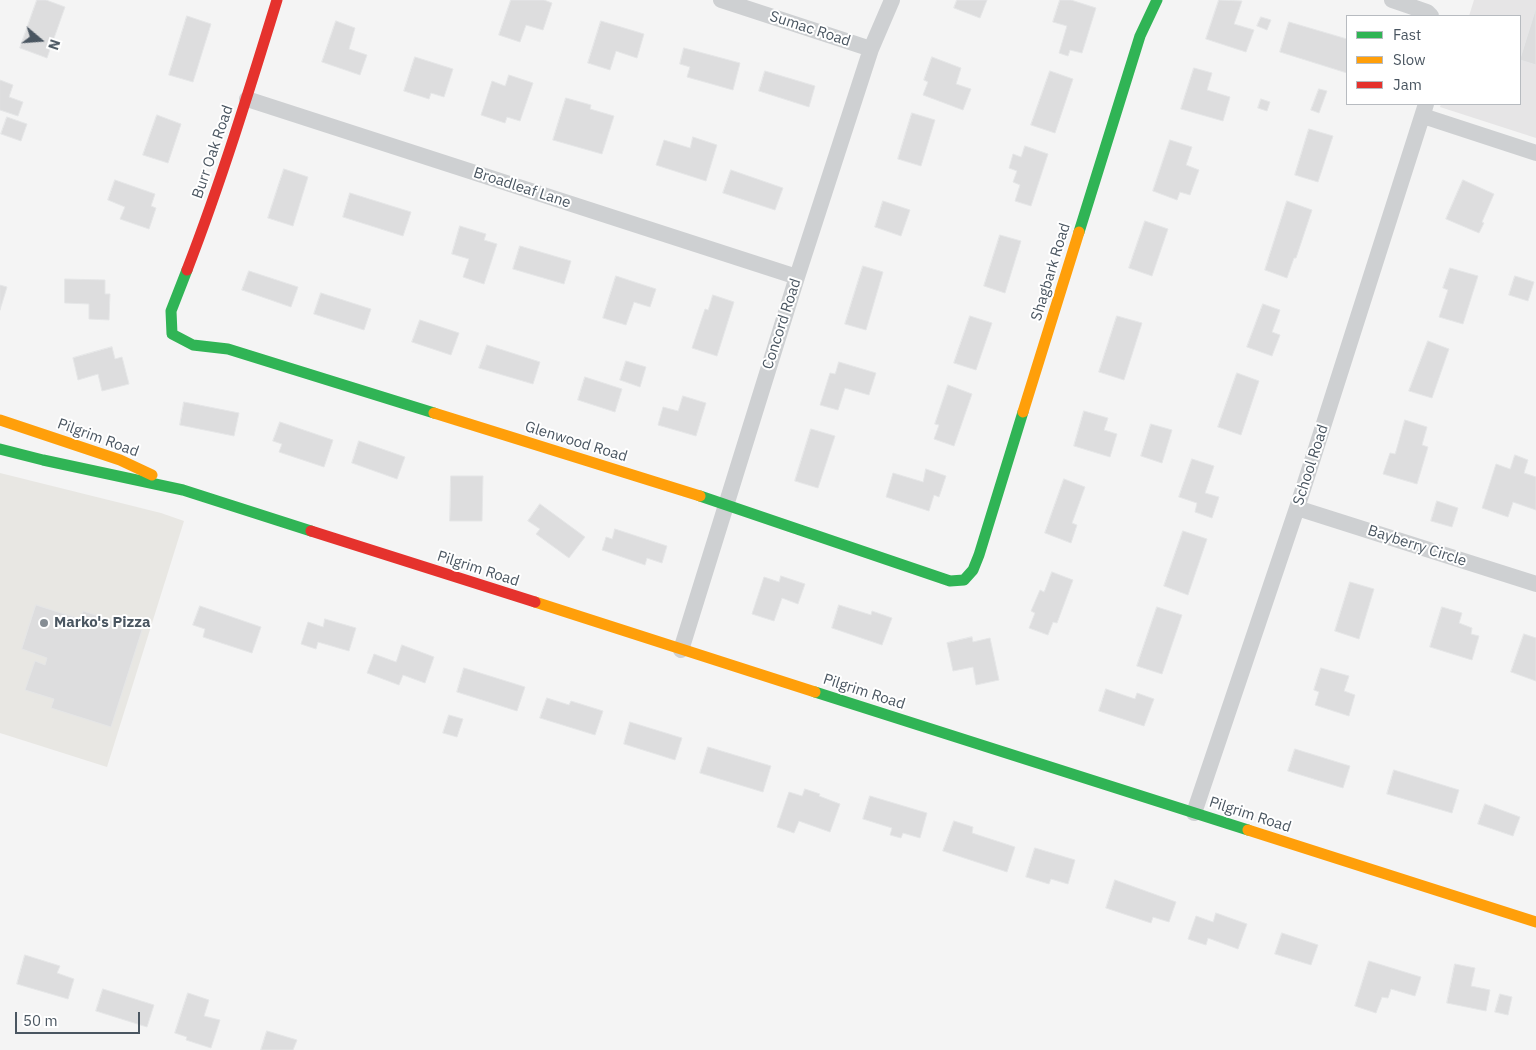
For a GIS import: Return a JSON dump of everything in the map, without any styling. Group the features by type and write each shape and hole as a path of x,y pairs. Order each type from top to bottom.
{"street":[{"name":"Burr Oak Road","path":"171,310 204,226 247,99 277,0"},
{"name":"Sumac Road","path":"721,0 871,49"},
{"name":"Concord Road","path":"681,650 797,277 871,49 892,0"},
{"name":"Shagbark Road","path":"979,555 1140,36 1157,0"},
{"path":"1392,0 1427,12 1430,15"},
{"name":"Broadleaf Lane","path":"247,99 797,277"},
{"path":"1424,110 1536,152"},
{"name":"School Road","path":"1194,813 1297,508 1424,110"},
{"name":"Glenwood Road","path":"171,310 172,334 193,345 228,349 726,504 950,581 964,580 973,570 979,555"},
{"name":"Pilgrim Road","path":"0,420 120,460 183,490"},
{"name":"Pilgrim Road","path":"0,449 183,490 1536,922"},
{"name":"Bayberry Circle","path":"1297,508 1536,584"}],"shaded area":[{"path":"1474,0 1536,0 1536,138 1440,107 1441,105 1521,105 1521,15 1469,15"},
{"path":"0,473 161,513 184,521 107,767 0,733"}],"building":[{"path":"37,0 46,0 65,7 47,58 20,48"},
{"path":"511,0 544,0 552,3 543,30 526,25 520,42 499,35"},
{"path":"957,0 987,0 980,18 954,8"},
{"path":"1060,0 1071,0 1096,8 1082,53 1070,50 1068,56 1059,53 1067,26 1053,22"},
{"path":"1219,0 1242,1 1234,24 1254,30 1246,52 1206,39"},
{"path":"1536,8 1536,65 1521,60"},
{"path":"187,16 211,24 193,82 169,75"},
{"path":"1261,17 1271,20 1267,30 1257,26"},
{"path":"336,21 355,28 349,49 367,55 360,75 322,62"},
{"path":"601,21 644,34 637,58 616,51 610,70 588,63"},
{"path":"1289,22 1346,39 1346,73 1280,52"},
{"path":"684,48 740,63 733,90 687,77 690,67 680,64"},
{"path":"415,57 453,69 444,97 431,93 429,99 404,91"},
{"path":"932,57 961,68 956,84 971,89 963,110 923,95 928,82 924,80"},
{"path":"1194,68 1212,73 1207,90 1230,97 1223,121 1181,109"},
{"path":"765,71 815,86 809,107 759,91"},
{"path":"1050,71 1073,79 1055,133 1031,125"},
{"path":"509,75 533,83 520,121 507,117 505,123 481,115 492,81 505,86"},
{"path":"0,80 13,85 9,97 23,102 18,116 0,110"},
{"path":"1319,89 1327,91 1319,113 1311,110"},
{"path":"566,98 591,105 590,109 614,116 602,154 553,140"},
{"path":"1261,99 1270,102 1267,111 1258,108"},
{"path":"912,113 935,120 921,166 898,159"},
{"path":"157,115 181,124 168,163 143,155"},
{"path":"7,117 27,124 21,141 1,134"},
{"path":"1309,129 1333,136 1318,182 1295,175"},
{"path":"693,137 717,145 706,181 656,165 664,140 690,148"},
{"path":"1170,140 1192,147 1186,165 1199,170 1190,195 1180,192 1177,200 1153,191"},
{"path":"1025,146 1048,154 1031,206 1015,201 1020,185 1013,182 1017,171 1009,168 1013,154 1021,157"},
{"path":"284,169 308,177 293,226 268,218"},
{"path":"731,170 783,188 775,210 723,193"},
{"path":"115,180 155,194 151,206 156,208 149,229 120,219 125,207 108,200"},
{"path":"1463,180 1494,194 1479,233 1446,219"},
{"path":"350,193 411,212 403,236 343,217"},
{"path":"883,201 910,210 901,236 875,227"},
{"path":"1287,201 1312,210 1296,258 1294,258 1287,278 1265,270"},
{"path":"1145,221 1168,229 1152,276 1129,268"},
{"path":"460,226 486,234 484,240 497,244 484,284 463,277 469,259 452,254"},
{"path":"1000,235 1021,241 1005,293 984,286"},
{"path":"520,246 571,261 564,284 513,269"},
{"path":"863,266 883,272 866,330 845,324"},
{"path":"1450,268 1478,276 1463,324 1439,317 1448,290 1443,288"},
{"path":"249,271 298,287 291,307 242,290"},
{"path":"616,276 656,289 650,307 634,302 626,325 603,318"},
{"path":"1515,276 1534,282 1528,301 1509,295"},
{"path":"65,279 105,280 105,294 110,294 109,320 89,319 89,304 65,303"},
{"path":"0,285 7,287 0,310"},
{"path":"321,293 371,309 364,330 314,314"},
{"path":"713,295 734,302 717,356 692,348 705,309 708,310"},
{"path":"1263,304 1280,310 1272,332 1280,335 1272,356 1247,347"},
{"path":"970,316 992,323 976,370 954,363"},
{"path":"1117,316 1142,323 1124,380 1099,372"},
{"path":"420,320 459,333 451,355 412,342"},
{"path":"1428,341 1449,349 1432,398 1409,391"},
{"path":"487,345 540,362 533,384 479,368"},
{"path":"112,347 115,359 122,357 129,384 102,391 98,374 78,380 73,358"},
{"path":"626,361 646,367 640,387 620,380"},
{"path":"839,362 876,373 869,395 845,388 838,410 820,405 830,373 835,374"},
{"path":"1237,373 1259,381 1241,435 1218,427"},
{"path":"585,377 622,389 615,412 578,400"},
{"path":"948,385 972,394 954,446 934,439 939,425 935,424"},
{"path":"683,396 706,403 696,436 658,425 663,407 678,411"},
{"path":"184,402 239,413 234,436 180,425"},
{"path":"1084,411 1108,418 1104,430 1117,434 1110,457 1074,446"},
{"path":"1405,420 1427,427 1422,445 1428,447 1417,484 1383,474 1390,453 1395,454"},
{"path":"280,422 333,440 324,467 279,452 282,444 273,441"},
{"path":"1151,424 1172,430 1162,463 1141,456"},
{"path":"811,429 835,436 818,488 795,481"},
{"path":"359,441 405,457 397,479 352,463"},
{"path":"1515,455 1528,460 1524,473 1536,477 1536,510 1513,502 1508,517 1482,508 1496,464 1510,469"},
{"path":"1192,459 1214,466 1205,493 1219,497 1212,518 1195,512 1197,503 1179,497"},
{"path":"926,469 946,476 939,497 934,495 929,511 886,497 893,473 923,482"},
{"path":"451,476 483,476 482,521 450,521"},
{"path":"1064,479 1085,487 1072,523 1077,525 1071,543 1045,533"},
{"path":"1437,501 1458,508 1452,527 1431,521"},
{"path":"540,504 585,537 569,558 536,534 540,529 528,521"},
{"path":"615,529 667,546 662,563 647,558 645,565 602,550 606,537 612,539"},
{"path":"1183,531 1207,539 1188,595 1164,586"},
{"path":"1052,572 1073,580 1057,623 1053,622 1048,635 1029,628 1035,613 1031,611 1040,590 1044,592"},
{"path":"781,576 805,584 798,604 782,598 774,621 752,614 764,577 779,582"},
{"path":"1350,582 1374,589 1359,639 1335,631"},
{"path":"36,605 80,619 83,611 142,630 111,727 51,708 54,699 25,690 35,661 45,665 47,658 22,649"},
{"path":"839,605 871,615 872,611 892,618 882,645 832,628"},
{"path":"200,606 261,627 252,653 203,637 205,629 193,625"},
{"path":"1157,607 1182,615 1162,674 1137,666"},
{"path":"1442,607 1462,613 1459,623 1472,628 1471,634 1479,636 1472,660 1430,647"},
{"path":"325,619 356,628 349,651 318,642 316,649 301,644 308,622 323,627"},
{"path":"1524,634 1536,638 1536,681 1511,672"},
{"path":"972,637 973,642 990,638 999,680 976,685 973,667 953,671 947,643"},
{"path":"402,645 434,657 425,683 403,675 399,685 367,673 374,654 396,662"},
{"path":"464,668 525,687 517,711 457,692"},
{"path":"1321,668 1349,676 1344,691 1355,695 1349,716 1315,705 1319,692 1314,690"},
{"path":"1106,689 1135,699 1137,693 1154,699 1144,726 1099,711"},
{"path":"547,698 569,705 571,701 603,711 595,735 540,718"},
{"path":"449,715 463,719 457,737 443,733"},
{"path":"630,722 682,738 675,760 624,744"},
{"path":"708,747 771,766 763,792 700,773"},
{"path":"1295,749 1350,766 1343,788 1288,771"},
{"path":"1394,770 1459,790 1452,813 1387,794"},
{"path":"805,789 840,804 830,832 799,821 794,833 777,827 789,792 802,796"},
{"path":"870,796 927,813 920,838 903,833 901,838 890,835 892,828 863,819"},
{"path":"1485,804 1520,817 1513,836 1478,824"},
{"path":"954,821 973,827 972,833 1015,847 1007,872 943,851"},
{"path":"1035,848 1075,860 1068,884 1051,879 1049,884 1026,877"},
{"path":"1115,880 1176,902 1169,922 1153,917 1151,923 1106,908"},
{"path":"1216,913 1247,924 1238,949 1208,938 1206,945 1188,939 1196,916 1213,922"},
{"path":"1282,933 1318,945 1311,965 1275,954"},
{"path":"25,955 60,966 57,973 74,979 68,999 17,984"},
{"path":"1369,961 1421,977 1415,996 1391,989 1388,998 1382,997 1376,1013 1355,1006"},
{"path":"1455,964 1475,968 1471,986 1490,990 1486,1011 1447,1003"},
{"path":"103,989 154,1005 147,1027 96,1011"},
{"path":"188,993 209,1000 204,1016 220,1020 211,1048 186,1040 187,1037 175,1033"},
{"path":"1500,994 1512,997 1508,1015 1495,1012"},
{"path":"267,1031 297,1040 293,1050 261,1050"}],"traffic: fast":[{"path":"1079,232 1140,36 1157,0"},
{"path":"187,270 171,311 172,334 193,345 228,349 434,413"},
{"path":"700,496 950,581 964,580 973,570 979,555 1023,412"},
{"path":"0,449 183,490 311,531"},
{"path":"815,692 1248,830"}],"traffic: slow":[{"path":"1023,412 1079,232"},
{"path":"434,413 700,496"},
{"path":"0,420 120,460 152,475"},
{"path":"535,602 815,692"},
{"path":"1248,830 1536,922"}],"traffic: jam":[{"path":"187,270 223,170 277,0"},
{"path":"311,531 535,602"}],"place":[{"name":"Marko's Pizza","path":"44,623"}]}
